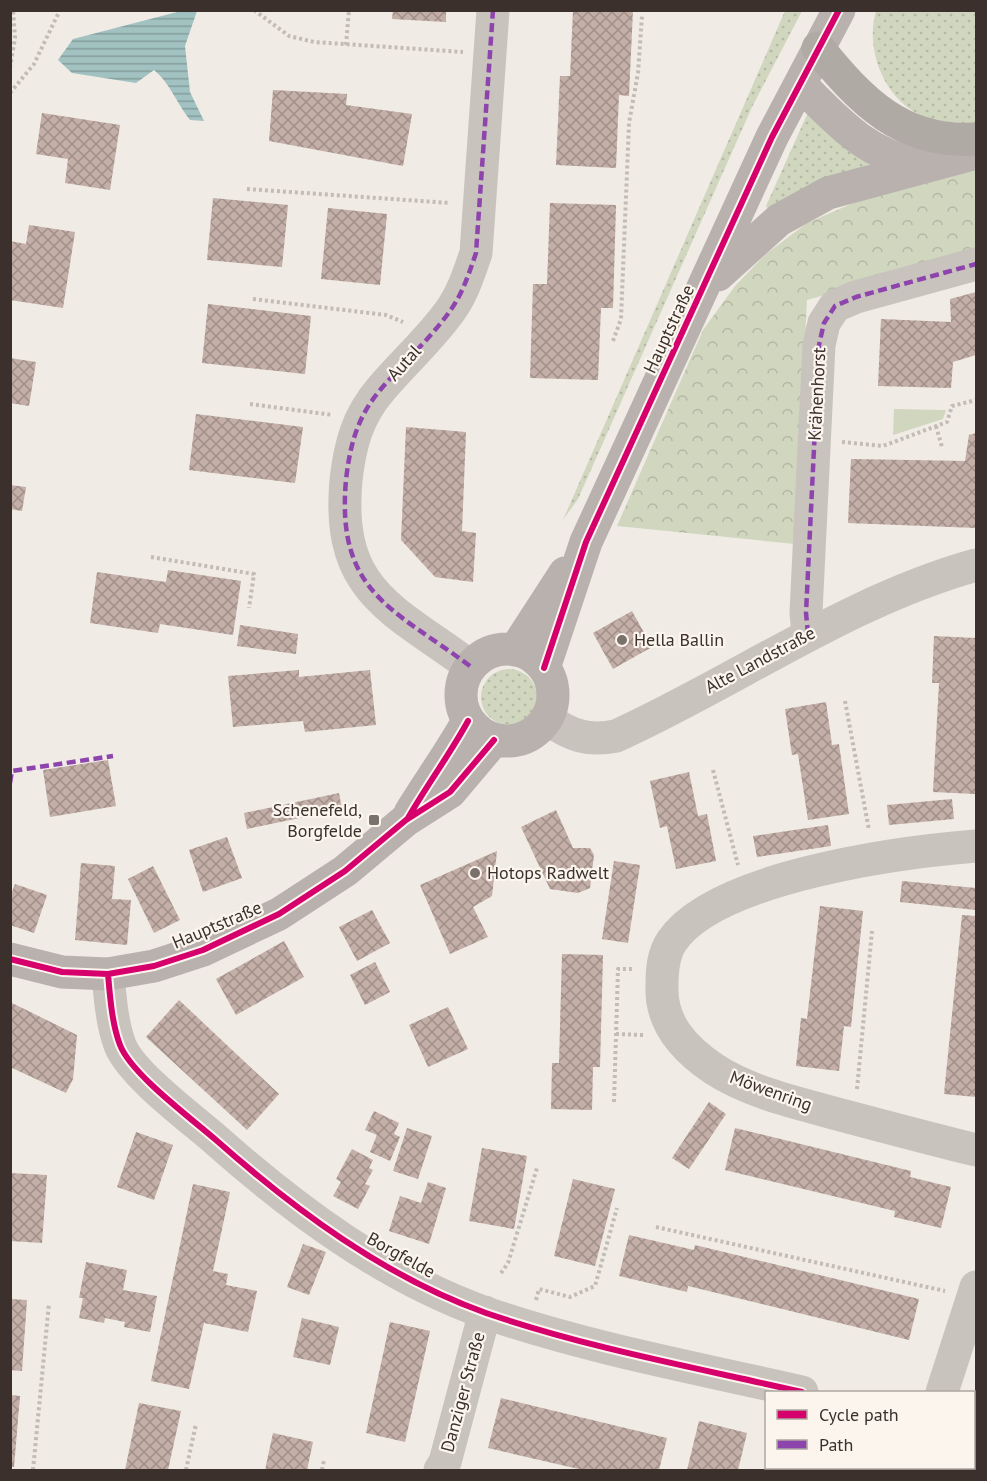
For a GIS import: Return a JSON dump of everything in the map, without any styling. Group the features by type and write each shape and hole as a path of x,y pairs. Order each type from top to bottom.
{"highway":[{"path":"818,48 846,82 872,107 890,118 915,130 945,137 976,139"}],"main road":[{"name":"Hauptstraße","path":"544,668 586,542 706,287 772,137 839,10"},
{"path":"800,84 841,124 875,150 902,161 924,165"},
{"path":"706,287 757,237 804,205 828,193 924,165 976,153"},
{"name":"Hauptstraße","path":"515,650 586,542"},
{"path":"515,650 527,654 544,668 553,689 553,705 547,719 537,731 523,739 481,731 463,709 461,694 463,678 470,666 490,651 515,650"},
{"name":"Hauptstraße","path":"10,959 62,972 108,974 154,966 203,950 279,914 345,871 406,820 450,792 481,731"}],"street":[{"name":"Autal","path":"470,666 378,598 360,575 349,550 343,513 349,449 360,418 379,391 450,311 466,283 476,253 493,10"},
{"name":"Krähenhorst","path":"808,634 806,613 814,440 819,345 824,323 835,306 856,297 976,264"},
{"name":"Alte Landstraße","path":"547,719 563,730 587,739 616,735 808,634 890,596 976,565"},
{"name":"Möwenring","path":"976,846 875,858 804,873 745,892 692,921 680,931 671,943 662,969 665,1013 673,1032 690,1051 714,1069 764,1092 976,1150"},
{"name":"Borgfelde","path":"108,974 120,1046 136,1070 262,1181 308,1216 399,1272 485,1312 641,1356 798,1391"},
{"path":"942,1391 966,1290"},
{"name":"Danziger Straße","path":"440,1470 445,1462 485,1312"}],"path":[{"path":"10,68 15,39 13,10"},
{"path":"10,93 34,64 60,10"},
{"path":"254,10 289,36 314,42 490,53"},
{"path":"346,45 349,10"},
{"path":"613,341 621,319 630,123 638,74 642,16"},
{"path":"247,189 459,204"},
{"path":"253,299 386,315 410,324"},
{"path":"814,440 884,446 947,422 952,406 976,400"},
{"path":"250,404 335,415"},
{"path":"936,426 942,447"},
{"path":"151,557 254,574 249,608"},
{"path":"845,701 875,858"},
{"path":"713,770 745,892"},
{"path":"854,1118 872,931"},
{"path":"614,1102 618,969 662,969"},
{"path":"501,1273 508,1263 537,1168"},
{"path":"534,1306 539,1289 570,1297 595,1286 617,1208"},
{"path":"656,1227 966,1290"},
{"path":"33,1470 49,1303"},
{"path":"186,1470 195,1424"},
{"path":"322,1470 324,1460"}],"green space":[{"path":"785,11 802,11 752,107 578,499 563,520"},
{"path":"876,11 976,11 976,123 931,119 902,103 882,76 877,60 873,44"},
{"path":"810,108 873,163 809,186 768,209 766,206"},
{"path":"976,165 976,252 807,300 795,544 617,526 703,330 735,286 766,254 807,223 858,201"},
{"path":"894,409 946,410 943,419 893,435"},
{"path":"503,669 515,669 525,673 533,681 537,697 533,713 525,721 515,725 503,725 493,721 485,713 481,703 481,691 485,681 493,673"}],"water":[{"path":"181,11 197,11 185,46 190,92 204,121 190,120 165,81 154,70 136,83 72,73 58,60 73,39"}],"building":[{"path":"393,10 446,10 446,22 392,19"},
{"path":"573,10 633,10 629,96 619,95 616,168 556,165 560,76 570,76"},
{"path":"273,90 347,94 346,105 412,114 403,166 269,141"},
{"path":"42,113 120,125 110,190 65,183 68,159 36,154"},
{"path":"213,198 288,205 282,267 207,260"},
{"path":"550,203 616,205 613,308 601,308 598,380 530,378 533,284 547,284"},
{"path":"328,208 387,214 380,285 321,279"},
{"path":"29,225 75,232 63,308 10,300 10,241 26,244"},
{"path":"976,292 976,355 953,362 951,388 878,386 881,319 951,322 950,299"},
{"path":"208,304 311,316 305,374 202,363"},
{"path":"10,358 36,362 29,406 10,403"},
{"path":"196,414 303,427 295,483 189,470"},
{"path":"406,427 466,432 462,531 476,533 473,582 435,577 401,540"},
{"path":"976,433 976,528 848,523 851,459 965,461 969,435"},
{"path":"10,485 26,487 22,511 10,509"},
{"path":"168,570 241,581 233,635 160,624 158,633 90,623 97,572 166,582"},
{"name":"Hella Ballin","path":"632,611 652,647 613,669 593,633"},
{"path":"240,625 298,634 296,654 237,646"},
{"path":"934,636 976,638 975,794 933,792 939,683 932,683"},
{"path":"299,670 299,677 370,670 376,725 305,732 303,721 233,727 228,676"},
{"path":"826,702 832,745 839,744 849,814 808,820 798,754 792,755 785,709"},
{"path":"108,760 116,806 50,817 43,770"},
{"path":"689,772 698,816 707,814 716,861 676,869 667,826 660,828 650,781"},
{"path":"339,793 342,809 247,829 244,813"},
{"path":"952,799 954,819 889,825 887,805"},
{"path":"556,810 573,848 590,848 594,855 590,888 578,893 550,889 521,827"},
{"path":"828,825 831,846 757,857 753,836"},
{"path":"227,837 242,878 203,892 189,850"},
{"path":"497,851 492,896 473,907 488,937 450,954 420,885"},
{"path":"614,861 640,865 628,943 602,939"},
{"path":"81,863 115,866 112,899 131,900 127,945 75,940"},
{"path":"153,866 180,920 154,933 128,879"},
{"path":"902,881 976,888 976,910 900,902"},
{"path":"15,884 47,895 34,933 10,925 10,897"},
{"path":"820,906 863,911 851,1027 844,1026 839,1071 796,1066 801,1018 807,1019"},
{"path":"372,910 390,943 357,961 339,927"},
{"path":"962,915 976,916 976,1097 944,1094"},
{"path":"284,941 304,977 236,1015 216,979"},
{"path":"562,954 603,955 600,1067 593,1067 592,1110 551,1109 552,1063 559,1063"},
{"path":"375,962 390,992 365,1005 350,975"},
{"path":"179,1000 279,1094 247,1130 146,1037"},
{"path":"10,1002 77,1035 73,1079 66,1093 10,1067"},
{"path":"448,1007 468,1049 428,1067 409,1025"},
{"path":"709,1102 726,1114 689,1169 672,1158"},
{"path":"374,1111 399,1123 394,1134 400,1137 390,1161 370,1152 377,1135 365,1130"},
{"path":"407,1128 432,1136 418,1179 393,1171"},
{"path":"735,1128 911,1171 910,1177 951,1187 941,1228 894,1217 895,1211 725,1170"},
{"path":"136,1132 173,1145 154,1200 117,1187"},
{"path":"482,1148 527,1156 514,1229 469,1221"},
{"path":"352,1149 373,1160 369,1168 373,1170 365,1184 370,1186 358,1209 333,1196 341,1182 336,1179"},
{"path":"10,1173 47,1175 42,1243 10,1241"},
{"path":"573,1179 615,1189 595,1266 554,1256"},
{"path":"428,1182 446,1188 429,1244 389,1231 400,1196 421,1203"},
{"path":"193,1184 230,1192 213,1271 228,1274 226,1285 257,1291 248,1332 204,1323 189,1389 151,1381"},
{"path":"629,1235 694,1250 695,1245 919,1299 909,1340 688,1286 687,1292 619,1276"},
{"path":"303,1244 326,1252 309,1295 287,1287"},
{"path":"86,1262 127,1270 123,1290 157,1296 150,1332 124,1327 125,1322 105,1318 104,1323 79,1318 83,1298 79,1298"},
{"path":"10,1299 27,1300 22,1371 10,1370"},
{"path":"302,1318 339,1327 330,1365 293,1357"},
{"path":"390,1322 430,1331 405,1442 366,1433"},
{"path":"10,1395 20,1396 14,1467 10,1467"},
{"path":"501,1398 667,1438 659,1470 583,1470 488,1448"},
{"path":"139,1403 181,1411 168,1470 125,1470"},
{"path":"699,1421 747,1433 738,1470 687,1470"},
{"path":"273,1433 313,1442 307,1470 265,1470"},
{"path":"829,1469 882,1469 882,1470"}],"marked path":[{"path":"470,666 394,611 375,593 360,573 350,548 345,518 346,480 356,432 366,410 381,389 434,331 455,304 476,253 493,10"},
{"path":"808,634 806,613 819,345 824,323 835,306 856,297 976,264"},
{"path":"10,783 12,771 113,756"}],"cycle path":[{"path":"544,668 586,542 772,137 839,10"},
{"path":"408,818 468,721"},
{"path":"10,959 62,972 108,974 154,966 203,950 279,914 345,871 406,820 450,792 494,740"},
{"path":"108,974 117,1037 126,1057 136,1069 163,1096 277,1192 377,1261 412,1281 486,1313 564,1337 643,1357 797,1391"}],"place":[{"name":"Hella Ballin","path":"622,640"},
{"name":"Schenefeld, Borgfelde","path":"374,820"},
{"name":"Hotops Radwelt","path":"475,873"}]}
